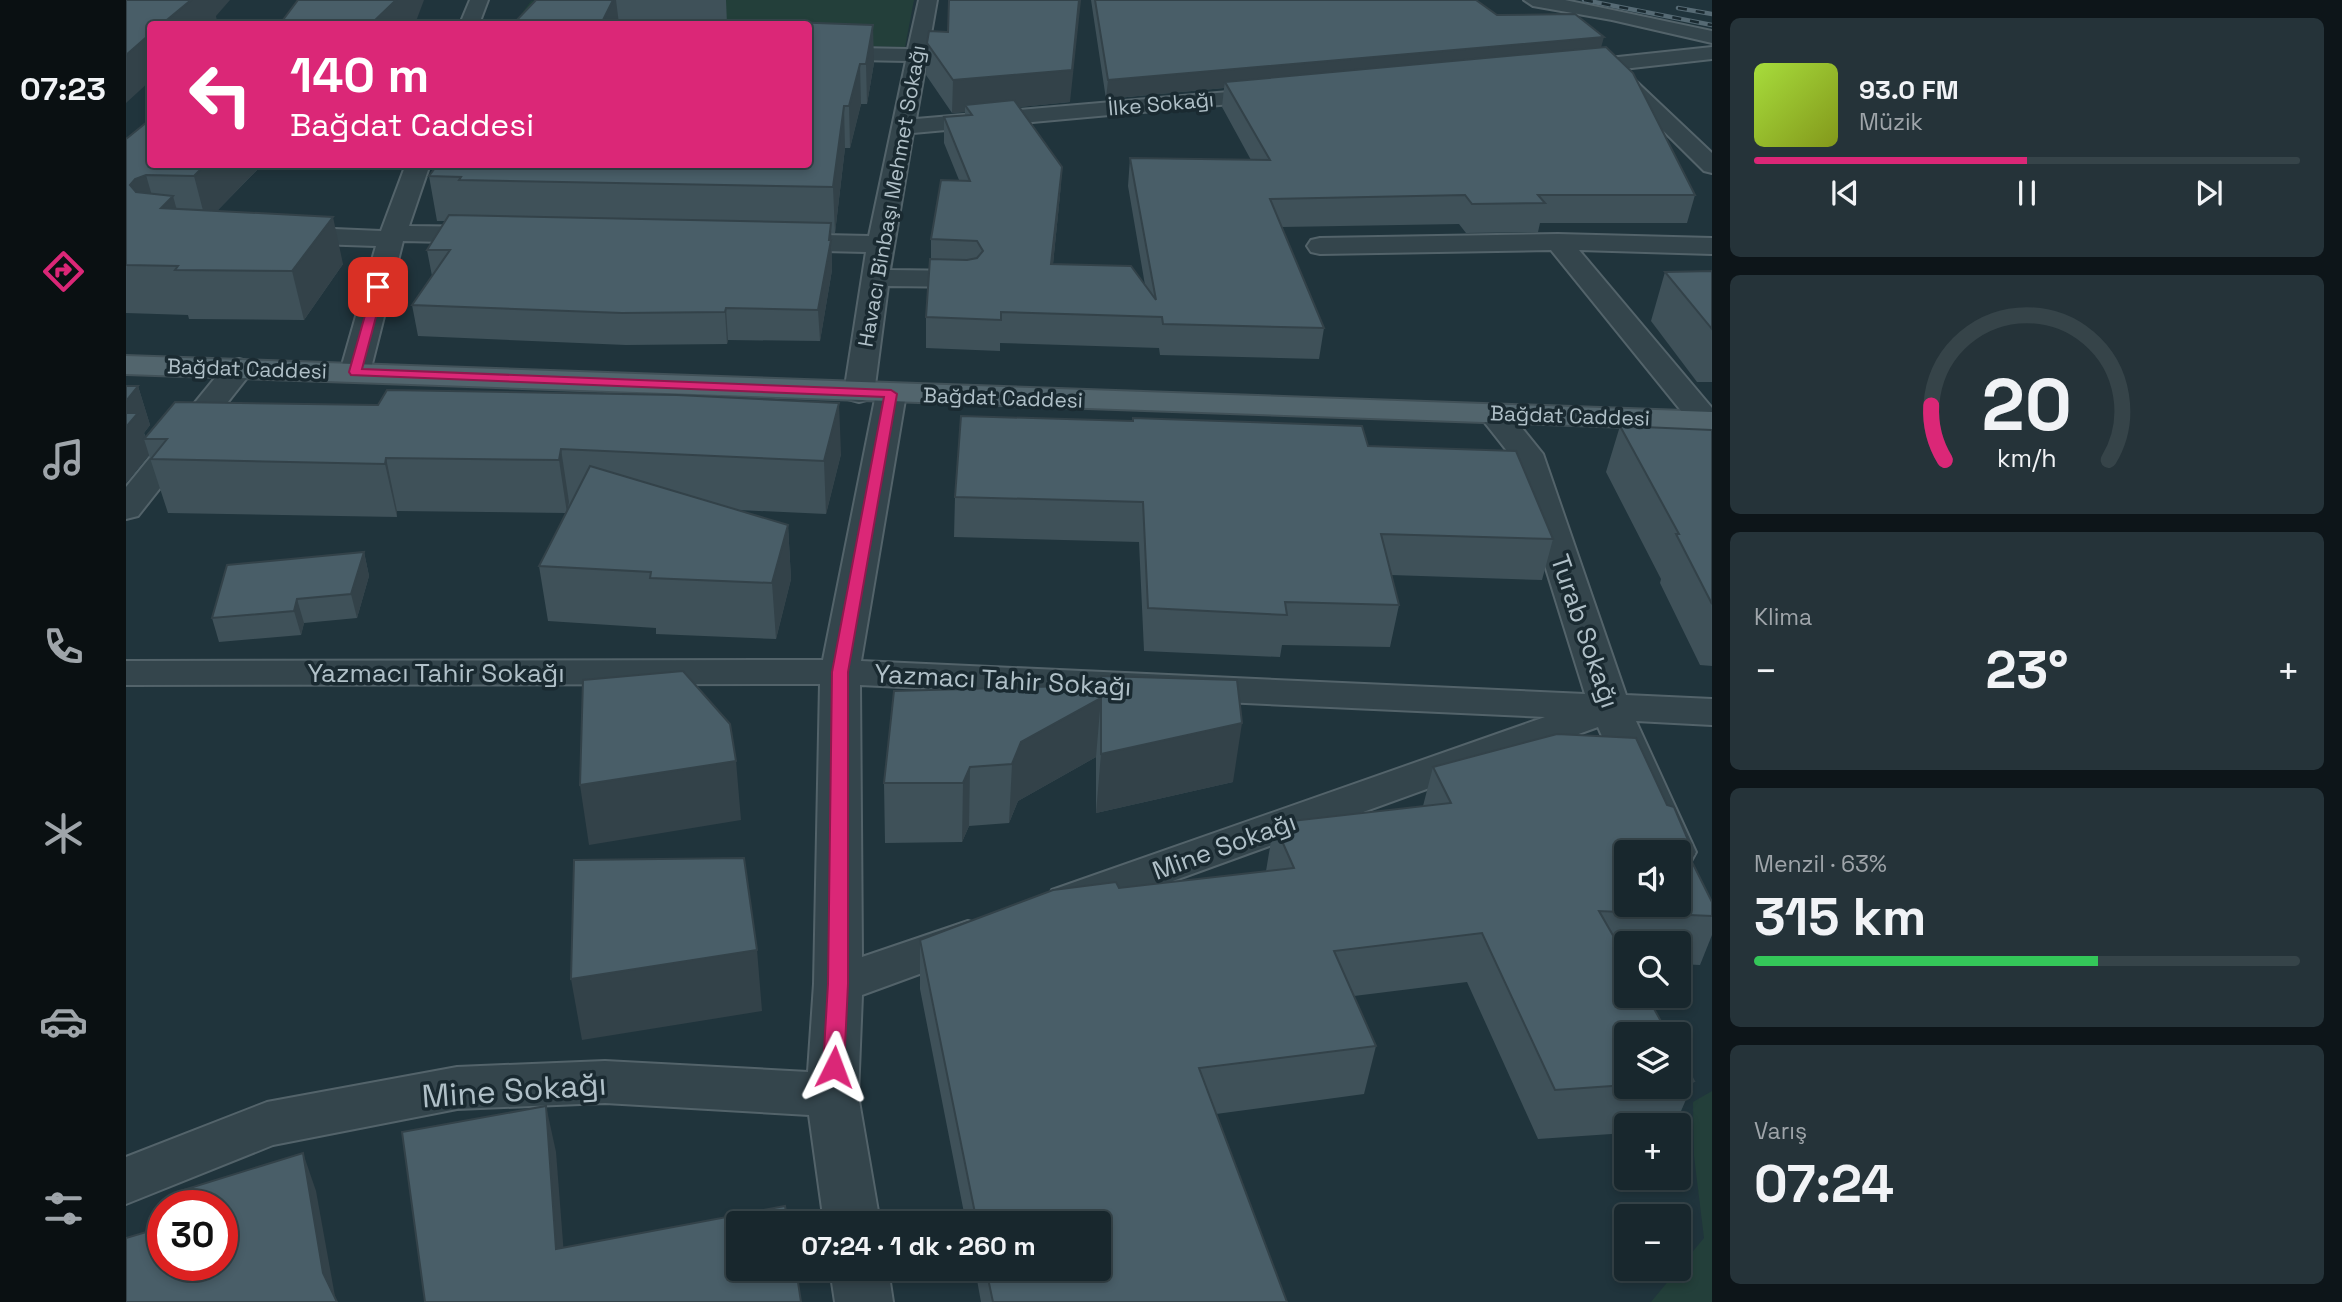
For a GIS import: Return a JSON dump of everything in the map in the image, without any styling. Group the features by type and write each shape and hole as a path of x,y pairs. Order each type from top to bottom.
{"main road":[{"name":"Bağdat Caddesi","path":"126,365 1709,421"}],"street":[{"path":"471,21 479,0"},
{"name":"Havacı Binbaşı Mehmet Sokağı","path":"850,1211 832,1095 838,984 840,672 875,393 875,278 928,0"},
{"path":"1533,0 1712,37"},
{"path":"812,53 917,55"},
{"path":"1552,69 1712,53"},
{"path":"1607,64 1712,166"},
{"name":"İlke Sokağı","path":"903,127 1290,93"},
{"path":"355,372 392,236 417,168"},
{"path":"268,235 519,236"},
{"path":"755,241 880,244"},
{"path":"1320,246 1558,243 1712,246"},
{"path":"1558,243 1709,421"},
{"path":"875,278 966,279"},
{"path":"126,509 239,368"},
{"name":"Turab Sokağı","path":"1494,414 1527,454 1610,708 1669,840"},
{"name":"Yazmacı Tahir Sokağı","path":"126,673 840,672 1712,712"},
{"name":"Mine Sokağı","path":"838,984 1610,708"},
{"name":"Mine Sokağı","path":"126,1181 267,1124 457,1088 605,1082 832,1095"},
{"path":"861,1281 864,1302"}],"green space":[{"path":"914,0 905,47 812,45 812,21 516,21 531,1"},
{"path":"1712,1091 1712,1302 1651,1302 1668,1281 1691,1281 1691,1254 1704,1238 1694,1156 1693,1102"}],"building":[{"path":"126,0 191,0 166,21 147,21 147,37 126,55"},
{"path":"298,0 396,0 374,21 282,21"},
{"path":"536,0 613,0 602,21 516,21"},
{"path":"949,0 1079,0 1072,70 953,80 927,43 929,31 948,32"},
{"path":"1095,0 1476,0 1497,15 1575,14 1604,37 1108,80"},
{"path":"812,23 873,25 866,64 860,64 849,106 844,106 833,187 459,180 461,177 429,176 435,168 812,168"},
{"path":"1606,47 1633,73 1695,195 1538,195 1545,203 1472,204 1465,195 1270,199 1324,328 1163,324 1162,317 1001,312 1001,320 926,317 930,259 967,260 977,258 983,251 977,241 931,239 941,180 970,181 944,117 972,115 965,105 1014,100 1062,167 1051,264 1131,266 1156,300 1130,158 1270,160 1225,82"},
{"path":"147,122 147,168 202,168 194,176 146,175 135,179 130,185 136,192 173,196 161,208 333,217 292,271 175,270 178,266 126,265 126,139"},
{"path":"449,215 831,223 831,240 818,310 726,308 725,312 622,313 412,305 450,250 427,250"},
{"path":"1712,271 1712,329 1665,272"},
{"path":"126,386 138,386 126,401"},
{"path":"387,390 677,395 839,403 824,461 561,449 559,460 386,458 385,464 151,459 167,439 144,439 175,402 378,405"},
{"path":"126,413 138,413 126,427"},
{"path":"961,416 1133,421 1133,418 1362,426 1368,446 1516,451 1553,539 1381,534 1399,605 1285,602 1287,615 1148,608 1143,502 955,497"},
{"path":"1620,426 1712,430 1712,604 1676,534 1679,534"},
{"path":"590,466 788,525 772,583 650,578 651,572 539,566"},
{"path":"364,552 351,594 297,599 294,611 212,618 227,565"},
{"path":"683,671 730,724 736,761 580,785 583,680"},
{"path":"1101,676 1237,680 1242,723 1101,754 1101,698 1021,742 1012,764 970,767 963,783 884,783 894,691 1101,685"},
{"path":"1557,734 1636,738 1667,805 1674,807 1688,840 1614,840 1614,912 1599,911 1614,937 1614,1008 1654,1008 1661,1022 1614,1022 1614,1086 1555,1090 1482,933 1334,951 1376,1046 1199,1068 1287,1302 993,1302 989,1281 1111,1281 1111,1211 975,1211 920,940 1053,890 1116,882 1119,888 1294,868 1274,823 1451,803 1433,767"},
{"path":"744,858 757,950 571,979 574,860"},
{"path":"1691,860 1712,902 1712,916 1691,915"},
{"path":"546,1106 556,1249 726,1217 726,1281 798,1281 801,1302 425,1302 402,1132"},
{"path":"303,1153 323,1273 337,1302 126,1302 126,1238 147,1232 147,1281 238,1281 238,1190 183,1190"},
{"path":"785,1206 786,1211 758,1211"}],"railway":[{"path":"1584,0 1712,25"},
{"path":"1678,8 1712,14"}],"route":[{"path":"378,287 355,372 891,394 840,672 838,984 834,1067"}]}
